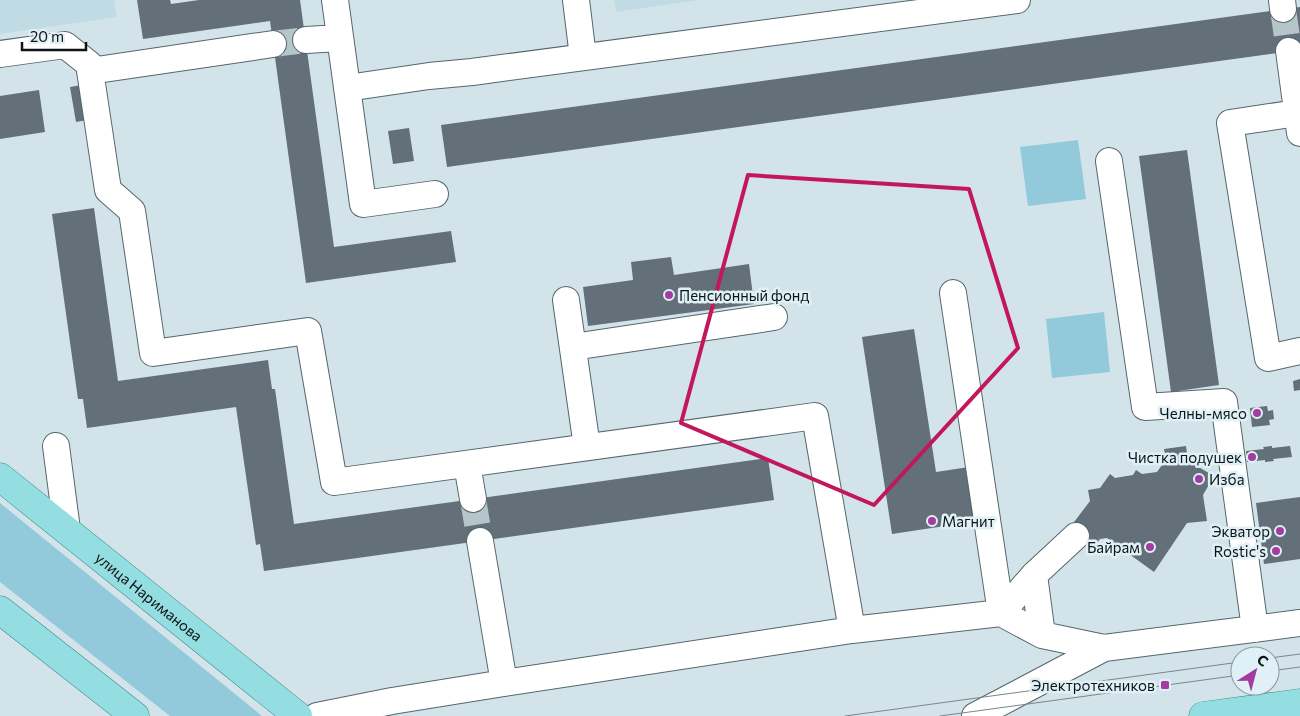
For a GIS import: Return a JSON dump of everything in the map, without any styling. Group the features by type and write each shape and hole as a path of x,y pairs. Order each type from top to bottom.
{"main road":[{"name":"улица Нариманова","path":"0,477 298,716"},
{"path":"0,610 135,716"},
{"path":"1203,716 1300,703"}],"street":[{"path":"335,0 364,204 435,194"},
{"path":"576,0 583,57"},
{"path":"347,88 1017,0"},
{"path":"306,40 340,38"},
{"path":"90,71 273,44"},
{"path":"0,54 65,45 89,64 108,190 132,211 154,352 308,331 334,482 816,416 852,630"},
{"path":"1289,51 1299,123 1230,123 1268,358 1300,351"},
{"path":"1109,161 1145,407 1224,402 1256,629"},
{"path":"953,294 1001,613"},
{"path":"566,300 587,448"},
{"path":"573,347 774,317"},
{"path":"56,446 67,530"},
{"path":"467,464 473,499"},
{"path":"1001,613 1034,575 1076,536"},
{"path":"480,541 504,683"},
{"path":"1034,575 1042,635"},
{"path":"317,716 392,701 852,630 1001,613 1042,635 1104,648 1300,623"},
{"path":"975,716 1104,648"}],"highlighted area":[{"path":"748,175 969,189 1018,348 874,505 681,423"}],"shaded area":[{"path":"0,0 114,0 117,17 0,34"},
{"path":"614,0 699,0 616,12"},
{"path":"1078,140 1086,199 1028,206 1020,147"},
{"path":"1104,312 1110,372 1052,378 1046,319"},
{"path":"0,503 262,716 170,716 0,582"}],"building":[{"path":"137,0 170,0 171,4 199,0 300,0 334,247 451,231 456,262 306,283 270,21 143,39"},
{"path":"1300,7 1300,50 447,167 441,125"},
{"path":"87,84 93,119 76,122 70,87"},
{"path":"39,90 45,132 0,139 0,96"},
{"path":"409,128 414,161 393,164 388,131"},
{"path":"1187,150 1219,385 1171,392 1139,156"},
{"path":"94,208 118,381 268,360 272,389 275,389 294,524 768,458 774,500 264,571 260,544 256,545 236,407 87,428 83,399 78,399 52,214"},
{"name":"Пенсионный фонд","path":"671,257 674,275 749,264 754,304 588,326 583,287 633,280 631,262"},
{"path":"914,329 936,472 969,467 978,521 892,534 862,337"},
{"path":"1300,379 1300,390 1294,391 1293,381"},
{"path":"1267,406 1268,411 1273,410 1274,419 1269,420 1270,425 1252,427 1250,408"},
{"path":"1186,446 1188,461 1214,476 1203,495 1207,521 1187,523 1154,572 1107,538 1100,539 1093,548 1068,530 1090,501 1088,490 1100,488 1110,474 1115,478 1133,475 1136,470 1142,474 1157,472 1162,465 1167,464 1164,449"},
{"path":"1272,446 1272,448 1290,446 1292,457 1265,462 1265,460 1247,462 1246,451"},
{"name":"Экватор","path":"1300,497 1300,559 1264,564 1256,503"}],"tunnel":[{"path":"1283,9 1289,51"},
{"path":"273,44 306,40"},
{"path":"473,499 480,541"}],"tram line":[{"path":"1280,657 1300,654"},
{"path":"845,716 1230,663"},
{"path":"1280,670 1300,667"},
{"path":"940,716 1230,676"}],"place":[{"name":"Пенсионный фонд","path":"669,295"},
{"name":"Челны-мясо","path":"1257,413"},
{"name":"Чистка подушек","path":"1252,457"},
{"name":"Изба","path":"1199,479"},
{"name":"Магнит","path":"932,521"},
{"name":"Экватор","path":"1280,531"},
{"name":"Байрам","path":"1150,547"},
{"name":"Rostiс's","path":"1276,551"},
{"name":"Электротехников","path":"1165,685"}]}
